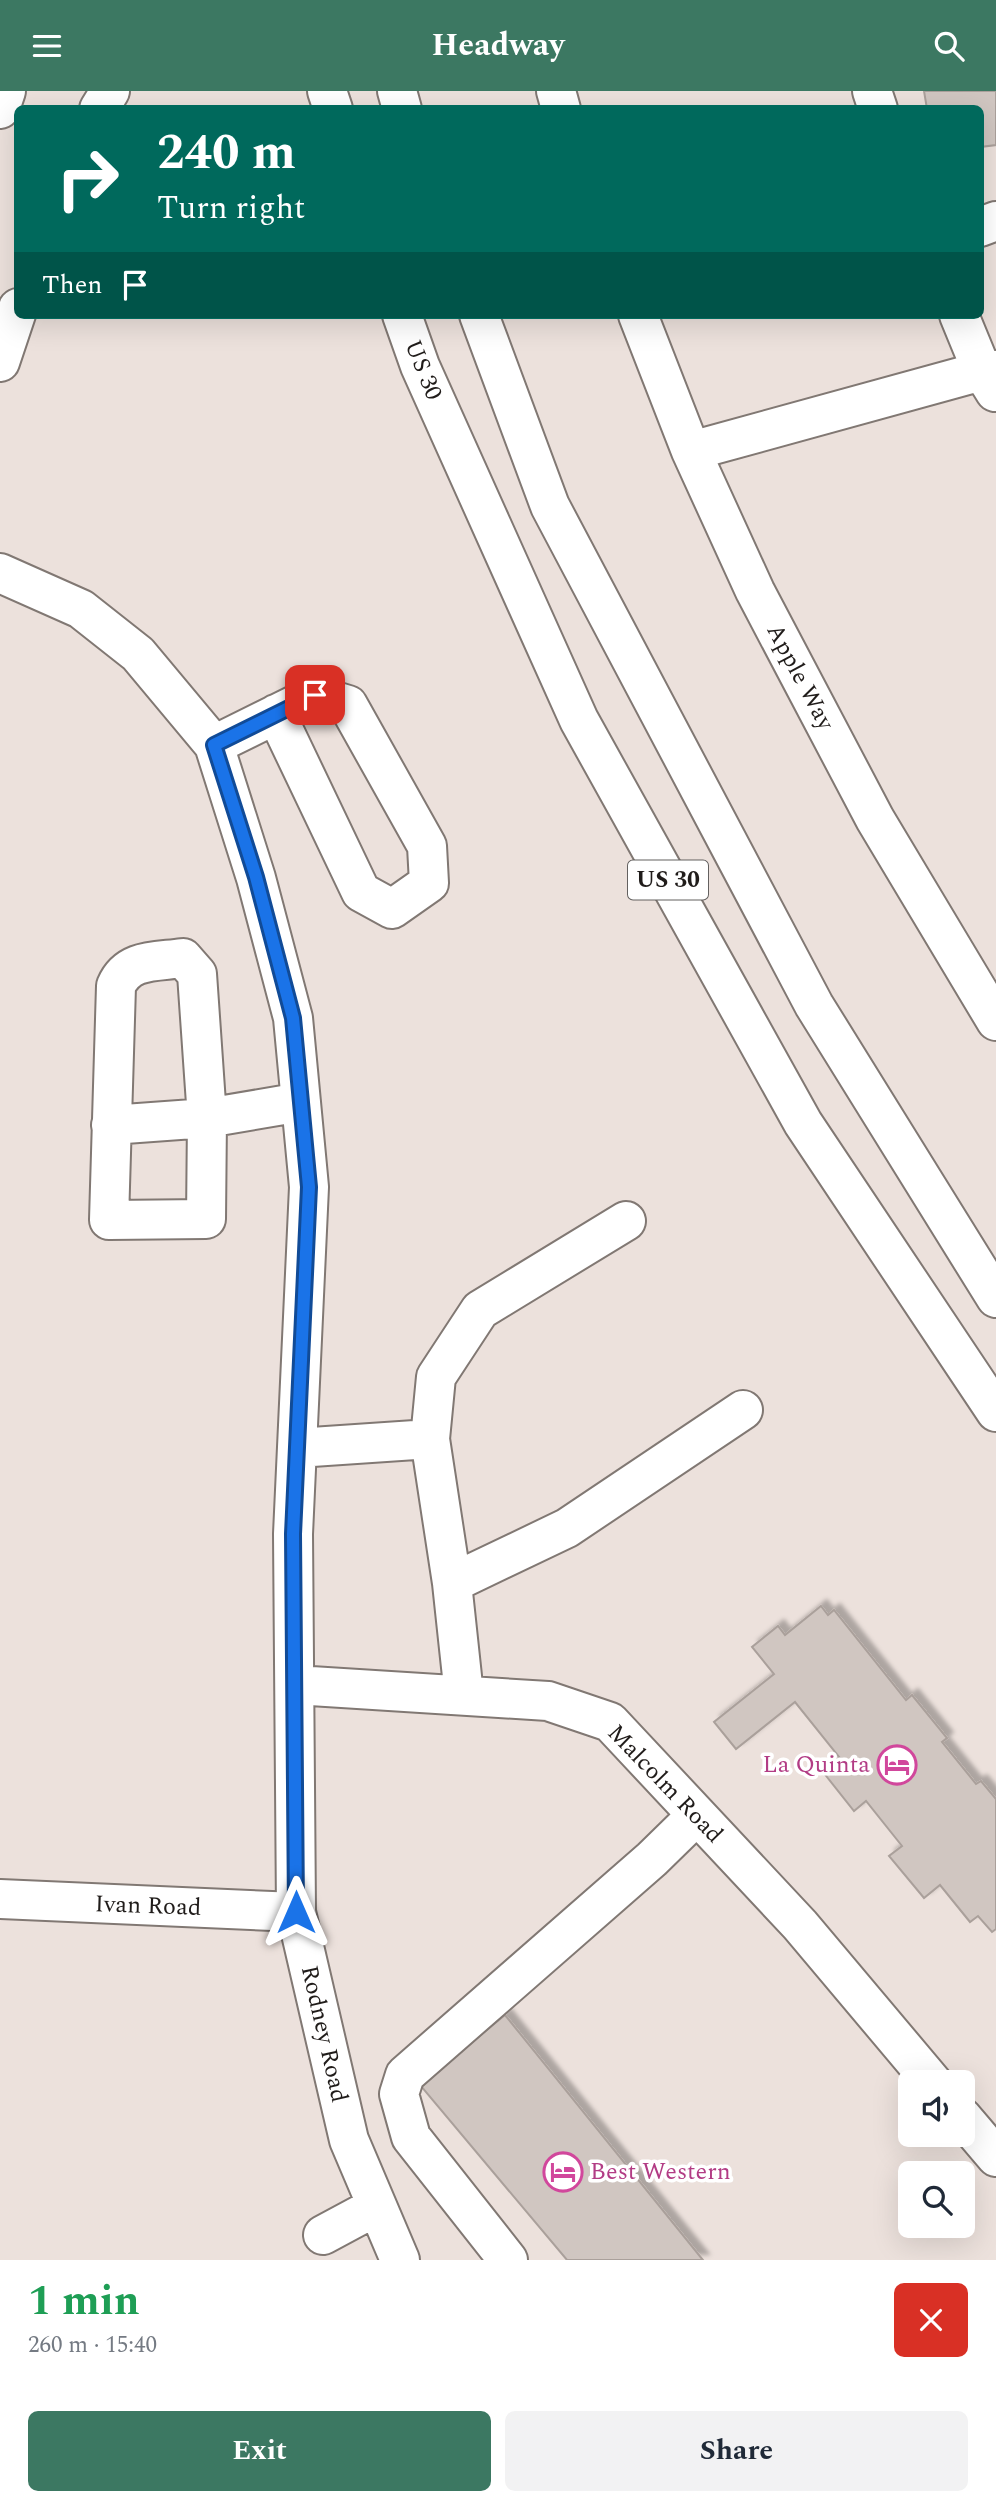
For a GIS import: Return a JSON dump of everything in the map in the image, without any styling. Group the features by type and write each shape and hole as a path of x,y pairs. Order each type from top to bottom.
{"main road":[{"path":"0,109 6,91"},
{"path":"0,362 14,319"},
{"name":"US 30","path":"403,319 420,366 579,720 803,1123 996,1412"},
{"name":"US 30","path":"480,319 550,506 814,1006 996,1298"},
{"name":"Apple Way","path":"640,319 691,451 755,591 875,819 996,1021"},
{"path":"691,451 991,378 961,319"},
{"name":"Rodney Road","path":"0,573 81,609 138,654 214,745 256,877 293,1018 309,1187 293,1534 296,1912 349,2140 400,2260"},
{"path":"214,745 276,714 315,695 348,705 426,846 429,883 392,909 361,892 276,714"},
{"path":"113,1061 132,1042 136,992 134,965 121,975 116,986 113,1061 111,1125 109,1220 206,1219 207,1118 197,974 183,958 136,992"},
{"path":"111,1125 207,1118 301,1102"},
{"path":"464,1695 452,1583 430,1439 436,1377 480,1310 626,1221"},
{"path":"452,1583 567,1528 743,1411"},
{"path":"297,1448 430,1439"},
{"name":"Malcolm Road","path":"295,1685 548,1701 610,1723 800,1925 922,2070"},
{"path":"508,2260 411,2137 399,2094 405,2075 652,1859 697,1815"},
{"name":"Ivan Road","path":"0,1899 296,1912"},
{"path":"975,2132 996,2157"},
{"path":"323,2235 377,2206"}],"building":[{"path":"924,91 996,91 996,145 984,146 984,105 926,105"},
{"name":"La Quinta","path":"821,1606 828,1615 834,1610 906,1700 912,1695 947,1738 942,1742 976,1784 981,1781 996,1799 996,1929 992,1932 978,1916 970,1922 940,1885 924,1898 889,1856 902,1846 866,1801 854,1811 823,1772 840,1758 795,1702 736,1749 714,1722 774,1674 752,1647 778,1626 785,1635"},
{"name":"Best Western","path":"505,2015 703,2260 567,2260 420,2085"}],"place":[{"name":"La Quinta","path":"897,1765"},
{"name":"Best Western","path":"563,2172"}],"route":[{"path":"296,1912 293,1534 309,1187 293,1018 256,877 214,745 315,695"}]}
